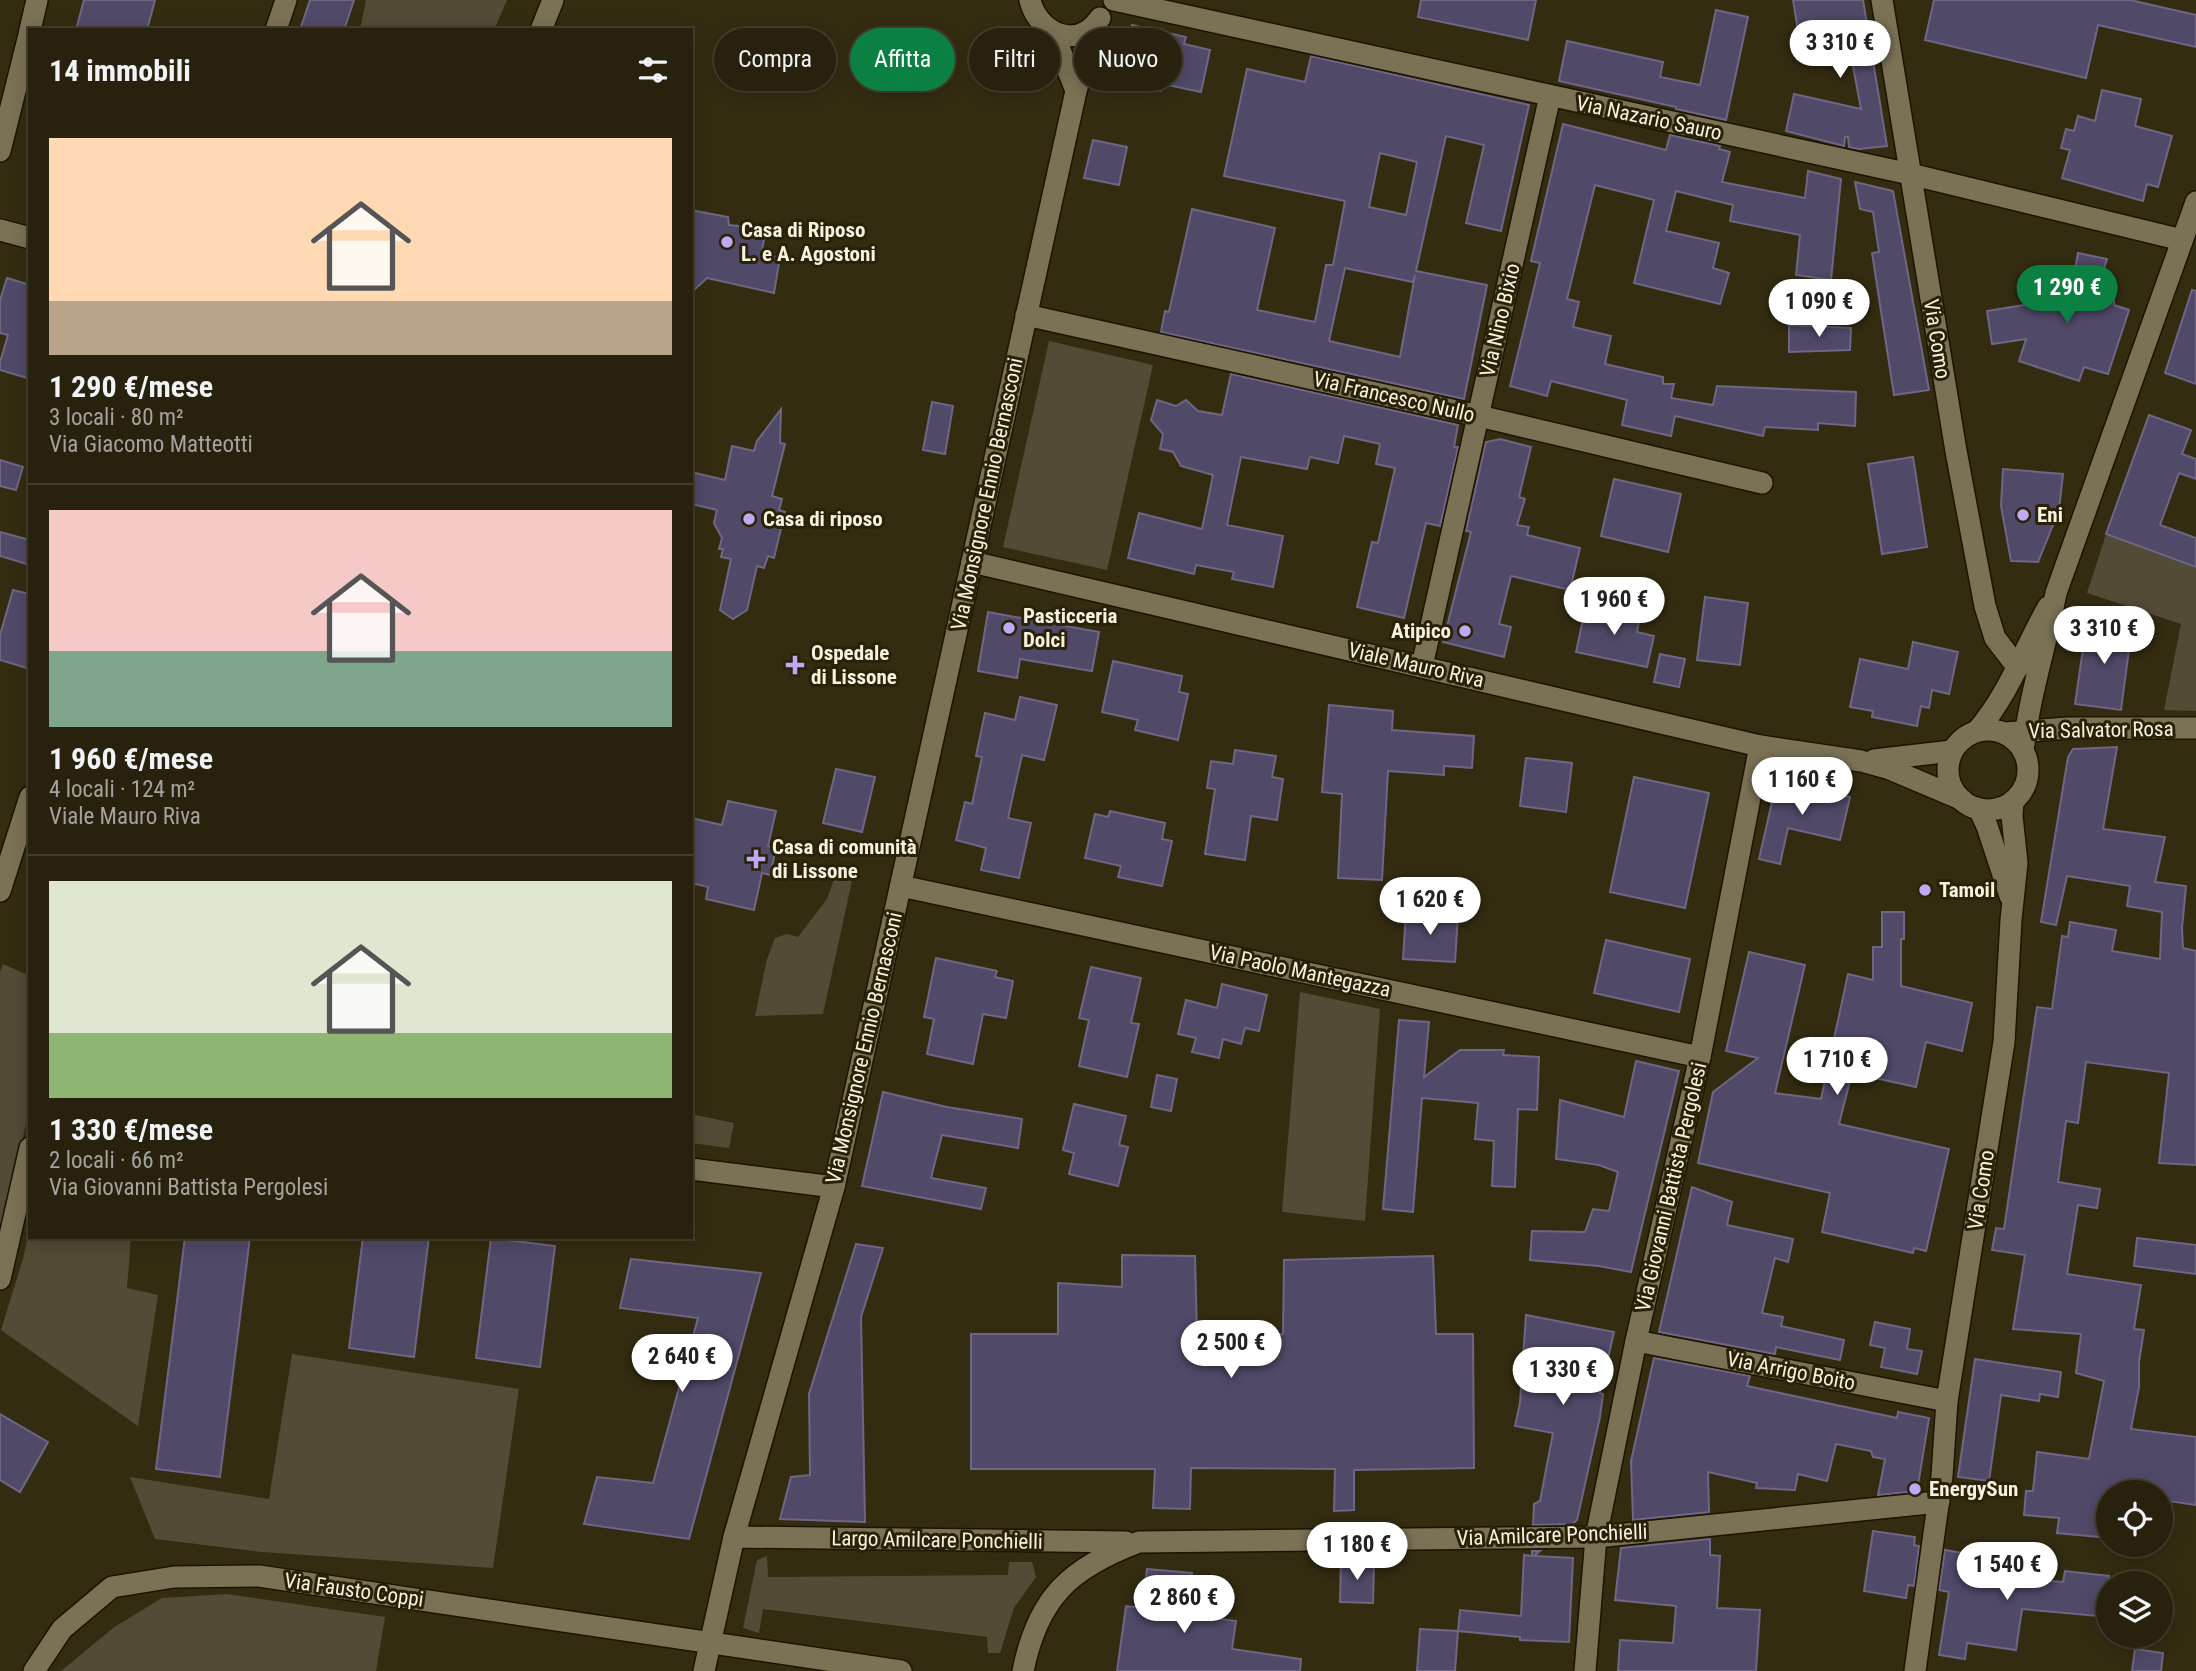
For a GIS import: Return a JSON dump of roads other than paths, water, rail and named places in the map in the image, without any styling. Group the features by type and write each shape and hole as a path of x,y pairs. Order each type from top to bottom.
{"street":[{"path":"30,28 37,0"},
{"path":"277,28 286,0"},
{"path":"542,28 553,0"},
{"path":"1030,0 1034,14 1047,28"},
{"path":"1060,34 1075,35 1088,30 1103,14 1106,0"},
{"name":"Via Nazario Sauro","path":"1114,0 1910,174 2182,240"},
{"name":"Via Como","path":"1882,0 1984,606 1995,638 2018,668"},
{"name":"Via Monsignore Ennio Bernasconi","path":"1095,28 1096,24"},
{"path":"0,151 28,38"},
{"path":"1060,50 1074,86"},
{"name":"Via Monsignore Ennio Bernasconi","path":"704,1671 734,1537 834,1187 1076,91"},
{"name":"Via Nino Bixio","path":"1422,666 1550,96"},
{"path":"2056,593 1993,713 1977,731 1961,740 1952,751 1948,775 1952,789 1970,804 1993,810 2013,801 2027,782 2029,770 2018,738 2047,642 2056,593 2196,202"},
{"path":"0,230 28,237"},
{"name":"Via Francesco Nullo","path":"1026,315 1762,482"},
{"name":"Viale Mauro Riva","path":"972,562 1760,746 1861,761 1890,769 1970,804"},
{"path":"1977,731 1993,729 2018,738"},
{"name":"Via Salvator Rosa","path":"2018,738 2067,729 2196,729"},
{"name":"Via Giovanni Battista Pergolesi","path":"1585,1671 1596,1537 1636,1341 1700,1057 1760,746"},
{"name":"Viale Mauro Riva","path":"1861,761 1952,751"},
{"name":"Via Como","path":"1915,1671 1939,1502 1947,1401 2004,1042 2017,863 2013,801"},
{"path":"0,891 28,803"},
{"name":"Via Como","path":"1970,804 1987,825 2013,904"},
{"name":"Via Paolo Mantegazza","path":"901,886 1700,1057"},
{"path":"0,1279 28,1157"},
{"path":"693,1169 834,1187"},
{"name":"Via Arrigo Boito","path":"1636,1341 1947,1401"},
{"name":"Via Amilcare Ponchielli","path":"1023,1671 1036,1626 1048,1604 1066,1581 1104,1555 1139,1542 1596,1537 1939,1502"},
{"name":"Largo Amilcare Ponchielli","path":"734,1537 1139,1542"},
{"name":"Via Fausto Coppi","path":"34,1671 62,1629 112,1587 174,1577 259,1576 710,1643"},
{"path":"710,1643 901,1671"}],"place":[{"name":"Casa di Riposo L. e A. Agostoni","path":"727,242"},
{"name":"Eni","path":"2023,515"},
{"name":"Casa di riposo","path":"749,519"},
{"name":"Pasticceria Dolci","path":"1009,628"},
{"name":"Atipico","path":"1465,631"},
{"name":"Ospedale di Lissone","path":"795,665"},
{"name":"Casa di comunità di Lissone","path":"756,859"},
{"name":"Tamoil","path":"1925,890"},
{"name":"EnergySun","path":"1915,1489"}]}
